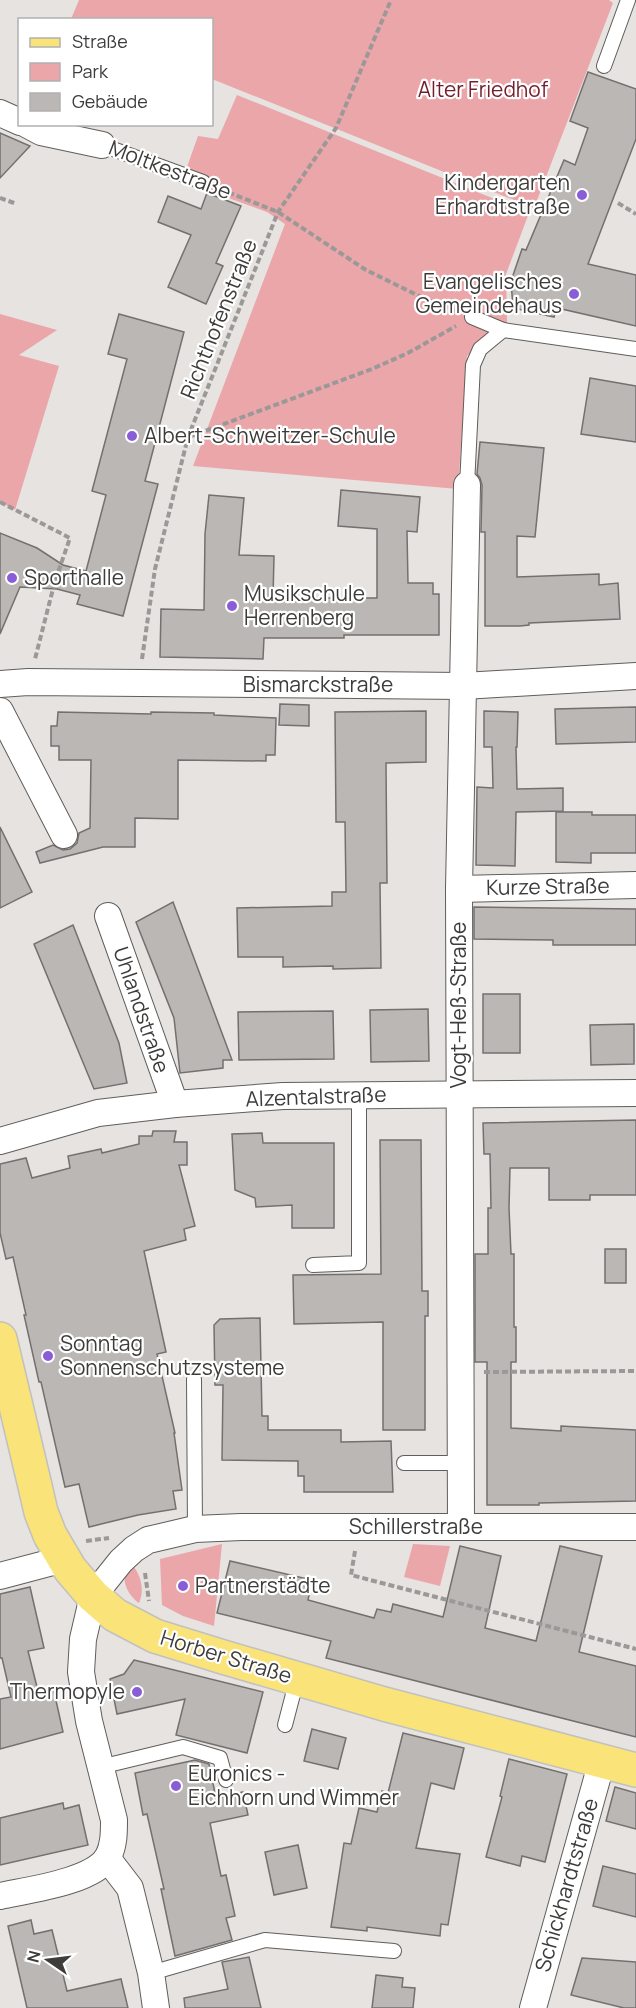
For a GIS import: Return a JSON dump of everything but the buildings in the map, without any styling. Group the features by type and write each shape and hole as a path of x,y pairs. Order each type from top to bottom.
{"main road":[{"name":"Horber Straße","path":"0,1339 42,1512 50,1535 70,1569 93,1596 115,1615 145,1631 171,1641 297,1679 636,1770"}],"street":[{"path":"0,113 18,121"},
{"name":"Moltkestraße","path":"30,126 41,132 102,145"},
{"name":"Vogt-Heß-Straße","path":"461,1526 459,889 466,485"},
{"name":"Bismarckstraße","path":"0,684 28,682 463,686 636,676"},
{"path":"0,711 64,835"},
{"name":"Kurze Straße","path":"459,889 636,885"},
{"name":"Uhlandstraße","path":"108,916 174,1104"},
{"name":"Alzentalstraße","path":"0,1141 98,1113 174,1104 283,1096 636,1093"},
{"name":"Schillerstraße","path":"93,1596 131,1551 148,1540 195,1529 636,1527"},
{"path":"0,1576 49,1563 61,1552"},
{"path":"0,1896 75,1879 96,1868 107,1858 114,1841 114,1821 84,1697 81,1672 83,1639 93,1596"},
{"name":"Schickhardtstraße","path":"533,2008 602,1761"},
{"path":"107,1858 130,1888 151,1972 156,2008"}],"lane":[{"path":"604,66 628,0"},
{"name":"Moltkestraße","path":"102,145 203,182"},
{"path":"472,317 503,330 636,349"},
{"path":"466,485 472,365 480,349 503,330"},
{"path":"313,1265 359,1263 358,1095"},
{"path":"194,1379 195,1529"},
{"path":"404,1463 461,1463"},
{"path":"285,1725 297,1679"},
{"path":"100,1767 183,1747 220,1758 226,1780"},
{"path":"151,1972 265,1940 394,1951"}],"path":[{"name":"Richthofenstraße","path":"138,683 155,569 188,437 278,212 336,128 391,0"},
{"name":"Moltkestraße","path":"203,182 278,212 366,270 417,295 472,317"},
{"path":"0,198 16,204"},
{"path":"618,203 636,214"},
{"path":"188,437 372,369 408,353 472,317"},
{"path":"0,502 70,538 55,581 28,682"},
{"path":"460,1372 636,1371"},
{"path":"359,1527 351,1575 636,1649"},
{"path":"131,1551 145,1570 149,1597 145,1631"}],"green space":[{"name":"Alter Friedhof","path":"79,0 609,0 613,3 534,208 213,79 213,18 71,18"},
{"path":"237,95 529,213 506,274 507,322 467,356 458,489 193,466 285,224 267,212 182,181 198,136 218,139"},
{"path":"0,314 57,330 19,355 59,366 15,510 0,502"},
{"path":"222,1544 214,1626 183,1616 162,1605 160,1559"},
{"path":"413,1544 450,1546 440,1586 404,1577"},
{"path":"132,1565 141,1583 142,1593 139,1603 130,1594 125,1581 126,1572"}],"place":[{"name":"Kindergarten Erhardtstraße","path":"582,195"},
{"name":"Evangelisches Gemeindehaus","path":"574,294"},
{"name":"Albert-Schweitzer-Schule","path":"132,436"},
{"name":"Sporthalle","path":"12,578"},
{"name":"Musikschule Herrenberg","path":"232,606"},
{"name":"Sonntag Sonnenschutzsysteme","path":"48,1356"},
{"name":"Partnerstädte","path":"183,1586"},
{"name":"Thermopyle","path":"137,1692"},
{"name":"Euronics - Eichhorn und Wimmer","path":"176,1786"}]}
